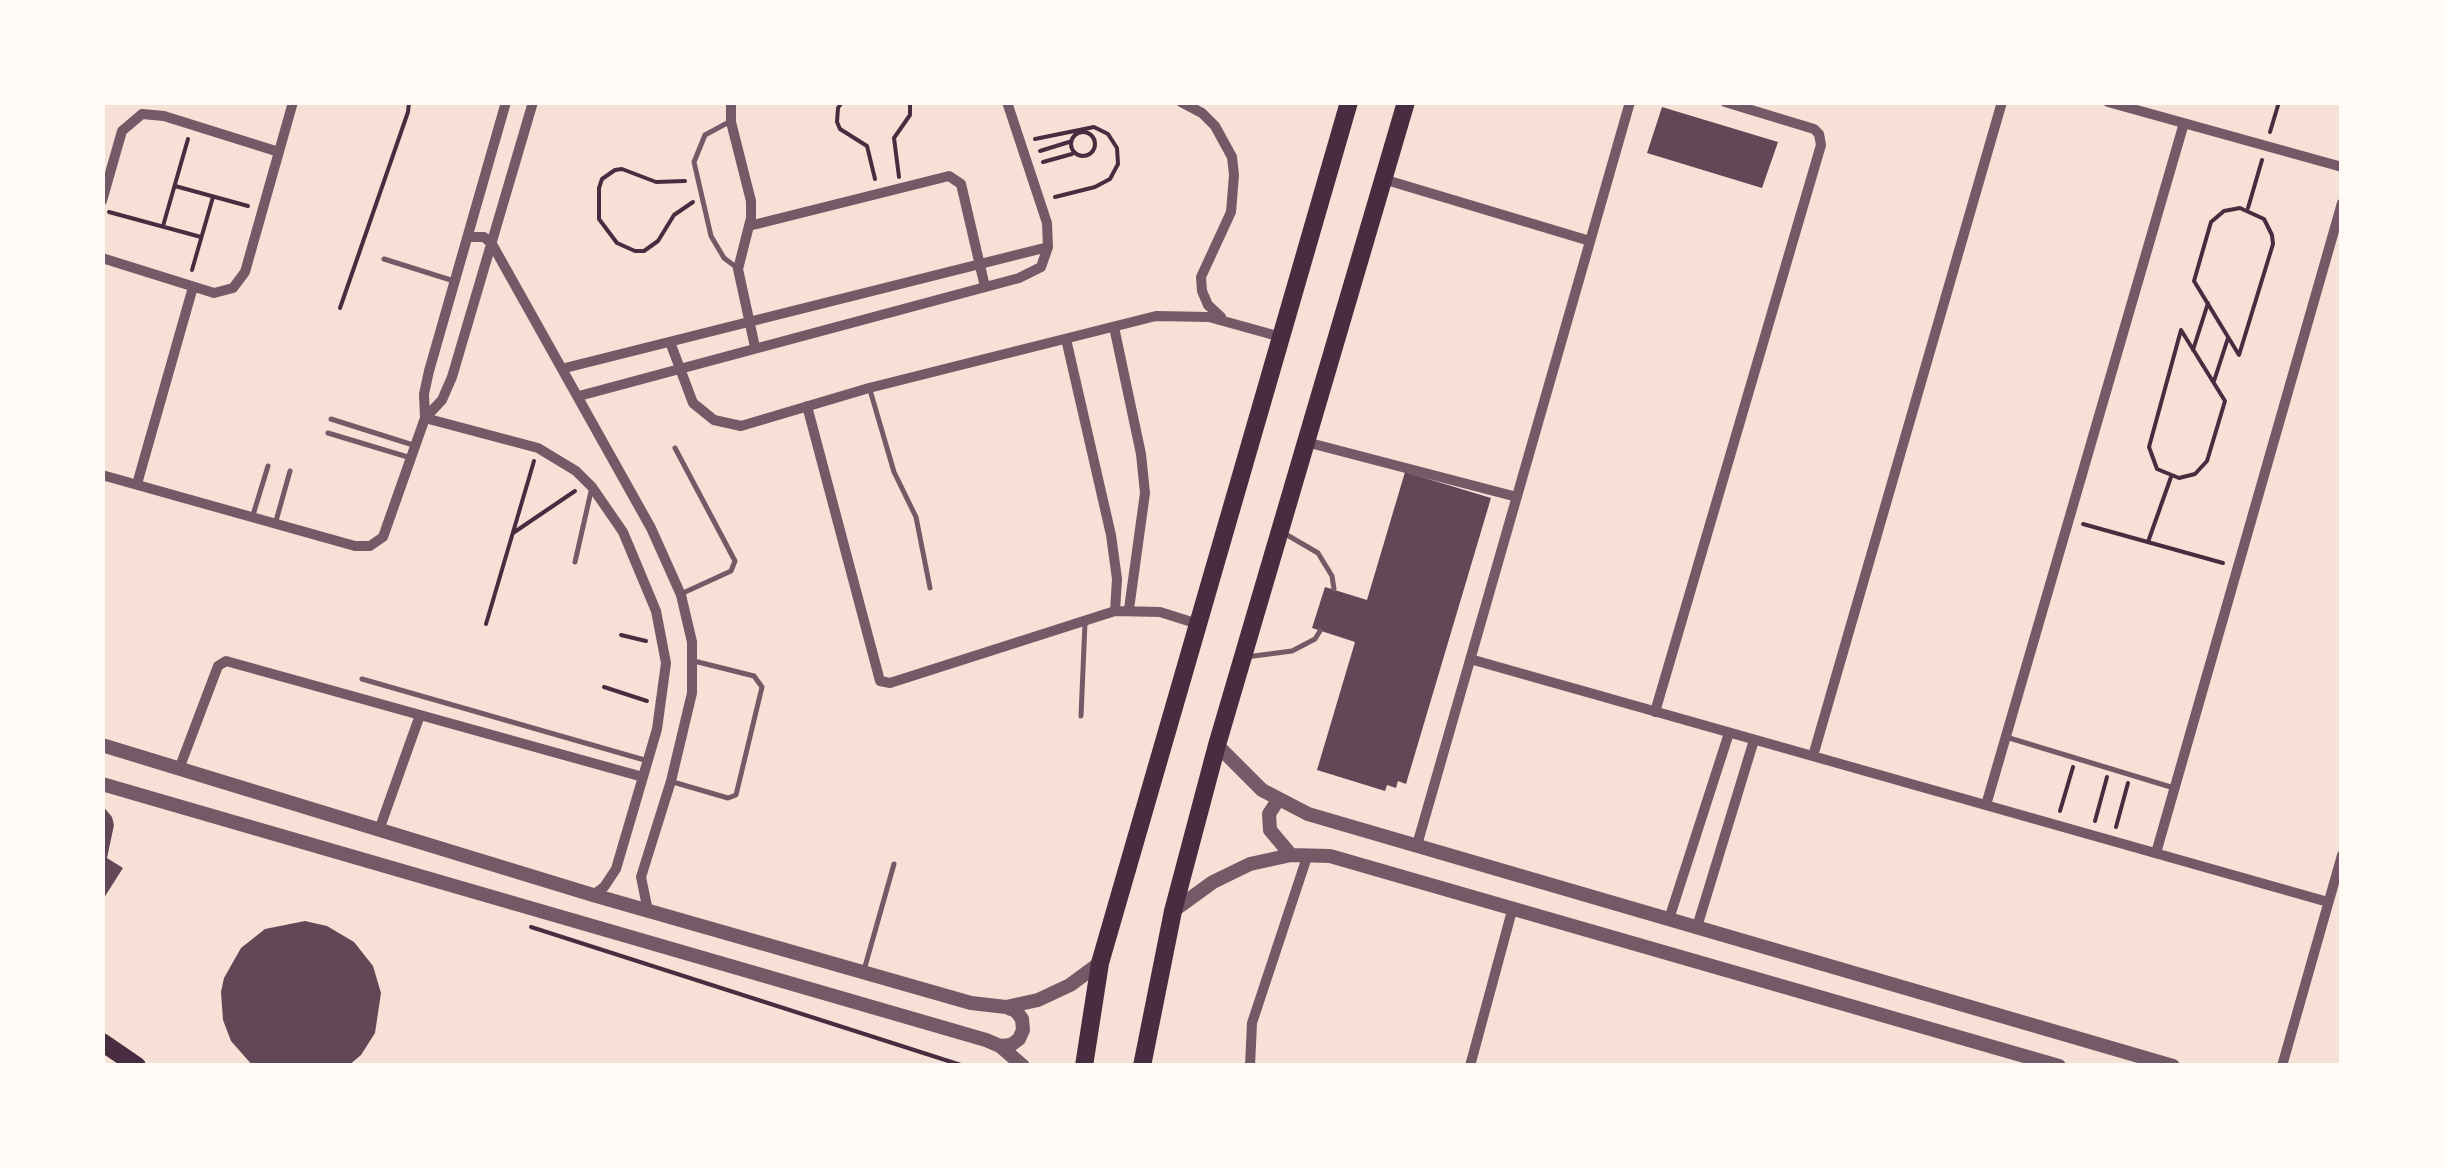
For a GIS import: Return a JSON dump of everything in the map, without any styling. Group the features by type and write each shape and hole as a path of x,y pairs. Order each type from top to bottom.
{"main road":[{"path":"1084,1066 1100,963 1349,102"},
{"path":"1142,1066 1173,911 1217,745 1406,102"},
{"path":"102,1042 136,1066"}],"street":[{"path":"164,116 168,102"},
{"path":"102,258 214,293 227,291 238,283 245,272 294,102"},
{"path":"102,474 355,546 370,546 386,531 425,418 426,382 506,102"},
{"path":"425,418 448,389 534,102"},
{"path":"731,102 731,122 752,201 738,269 755,347"},
{"path":"580,396 1019,278 1041,267 1048,247 1046,223 1006,102"},
{"path":"1182,102 1215,126 1232,158 1234,175 1231,212 1202,277 1202,291 1218,316 1281,337"},
{"path":"1417,845 1630,102"},
{"path":"1656,712 1822,142 1814,129 1725,102"},
{"path":"1813,756 2002,102"},
{"path":"2108,102 2342,166"},
{"path":"102,201 127,124 142,114 164,116 279,152"},
{"path":"1986,805 2184,123"},
{"path":"749,226 944,176 958,180 985,287"},
{"path":"1383,179 1590,240"},
{"path":"2156,854 2342,203"},
{"path":"468,237 484,237 492,244 580,396 651,528 681,594 694,661 689,713 641,877 648,910"},
{"path":"564,368 1048,247"},
{"path":"137,484 190,285"},
{"path":"670,342 694,403 703,413 740,426 869,388 1174,314 1231,321"},
{"path":"1114,327 1145,493 1130,610"},
{"path":"1066,339 1111,536 1117,579 1115,611"},
{"path":"807,406 880,681 890,683 1115,611 1160,612 1198,624"},
{"path":"425,418 538,448 564,462 590,485 627,540 656,610 666,681 661,705 616,869 604,888 594,895"},
{"path":"1306,442 1516,497"},
{"path":"627,540 651,528"},
{"path":"1470,660 2328,902"},
{"path":"179,769 222,662 643,778"},
{"path":"379,830 420,715"},
{"path":"1670,919 1729,733"},
{"path":"1697,927 1754,740"},
{"path":"1217,745 1247,778 1278,800 1308,814 2173,1066"},
{"path":"102,746 594,895 970,1003 1006,1007 1022,1019 1023,1030 1011,1045 1000,1046 102,784"},
{"path":"1278,800 1269,814 1270,830 1291,854"},
{"path":"1173,911 1231,872 1260,861 1291,854 1351,860 2059,1066"},
{"path":"1250,1066 1252,1024 1308,854"},
{"path":"2282,1066 2342,855"},
{"path":"1470,1066 1513,907"},
{"path":"1006,1007 1054,993 1100,963"},
{"path":"1000,1046 1022,1066"}],"lane":[{"path":"731,122 712,129 699,144 694,162 714,244 738,269"},
{"path":"384,259 454,281"},
{"path":"869,388 894,472 916,516 930,588"},
{"path":"332,419 416,446"},
{"path":"328,433 411,458"},
{"path":"675,448 735,561 730,572 681,594"},
{"path":"252,517 268,466"},
{"path":"275,524 290,471"},
{"path":"575,562 590,485"},
{"path":"1280,530 1318,553 1332,576 1334,589"},
{"path":"1081,716 1085,620"},
{"path":"1242,658 1292,651 1315,639 1320,631"},
{"path":"670,781 728,798 736,795 762,686 757,678 694,661"},
{"path":"362,680 648,761"},
{"path":"2006,737 2174,788"},
{"path":"864,972 894,864"}],"path":[{"path":"340,308 409,102"},
{"path":"842,102 837,122 840,129 866,146 877,192"},
{"path":"900,186 894,138 910,115 910,102"},
{"path":"164,226 192,124"},
{"path":"1022,142 1094,127 1108,134 1117,148 1115,172 1103,184 1040,201"},
{"path":"1080,132 1086,132 1095,141 1092,153 1086,156 1074,153 1027,161 1071,141 1080,132"},
{"path":"1071,141 1074,153"},
{"path":"697,177 677,183 656,182 622,169 614,170 598,188 600,219 617,243 644,250 658,241 674,215 702,198"},
{"path":"175,186 263,210"},
{"path":"190,285 212,197"},
{"path":"2232,208 2257,212 2269,226 2273,244 2239,356 2228,338 2194,280 2208,230 2217,216 2232,208"},
{"path":"102,210 201,237"},
{"path":"2193,350 2208,303"},
{"path":"2180,330 2213,382 2225,401 2206,462 2195,474 2171,477 2157,469 2148,447 2180,330"},
{"path":"2213,382 2228,338"},
{"path":"486,624 538,448"},
{"path":"2148,542 2171,477"},
{"path":"513,533 590,485"},
{"path":"2069,520 2238,567"},
{"path":"621,635 664,646"},
{"path":"604,688 661,705"},
{"path":"2056,826 2075,758"},
{"path":"2092,836 2110,769"},
{"path":"2112,841 2130,775"}],"building":[{"path":"1662,107 1778,142 1762,188 1647,153"},
{"path":"1405,472 1491,498 1406,784 1398,781 1396,788 1387,785 1385,791 1317,770 1355,642 1312,628 1325,587 1367,600"},
{"path":"102,805 114,825 107,858 123,868 102,901"},
{"path":"305,921 327,926 354,942 373,966 381,993 375,1033 361,1055 348,1066 253,1066 231,1041 223,1020 224,978 241,948 265,929"}]}
